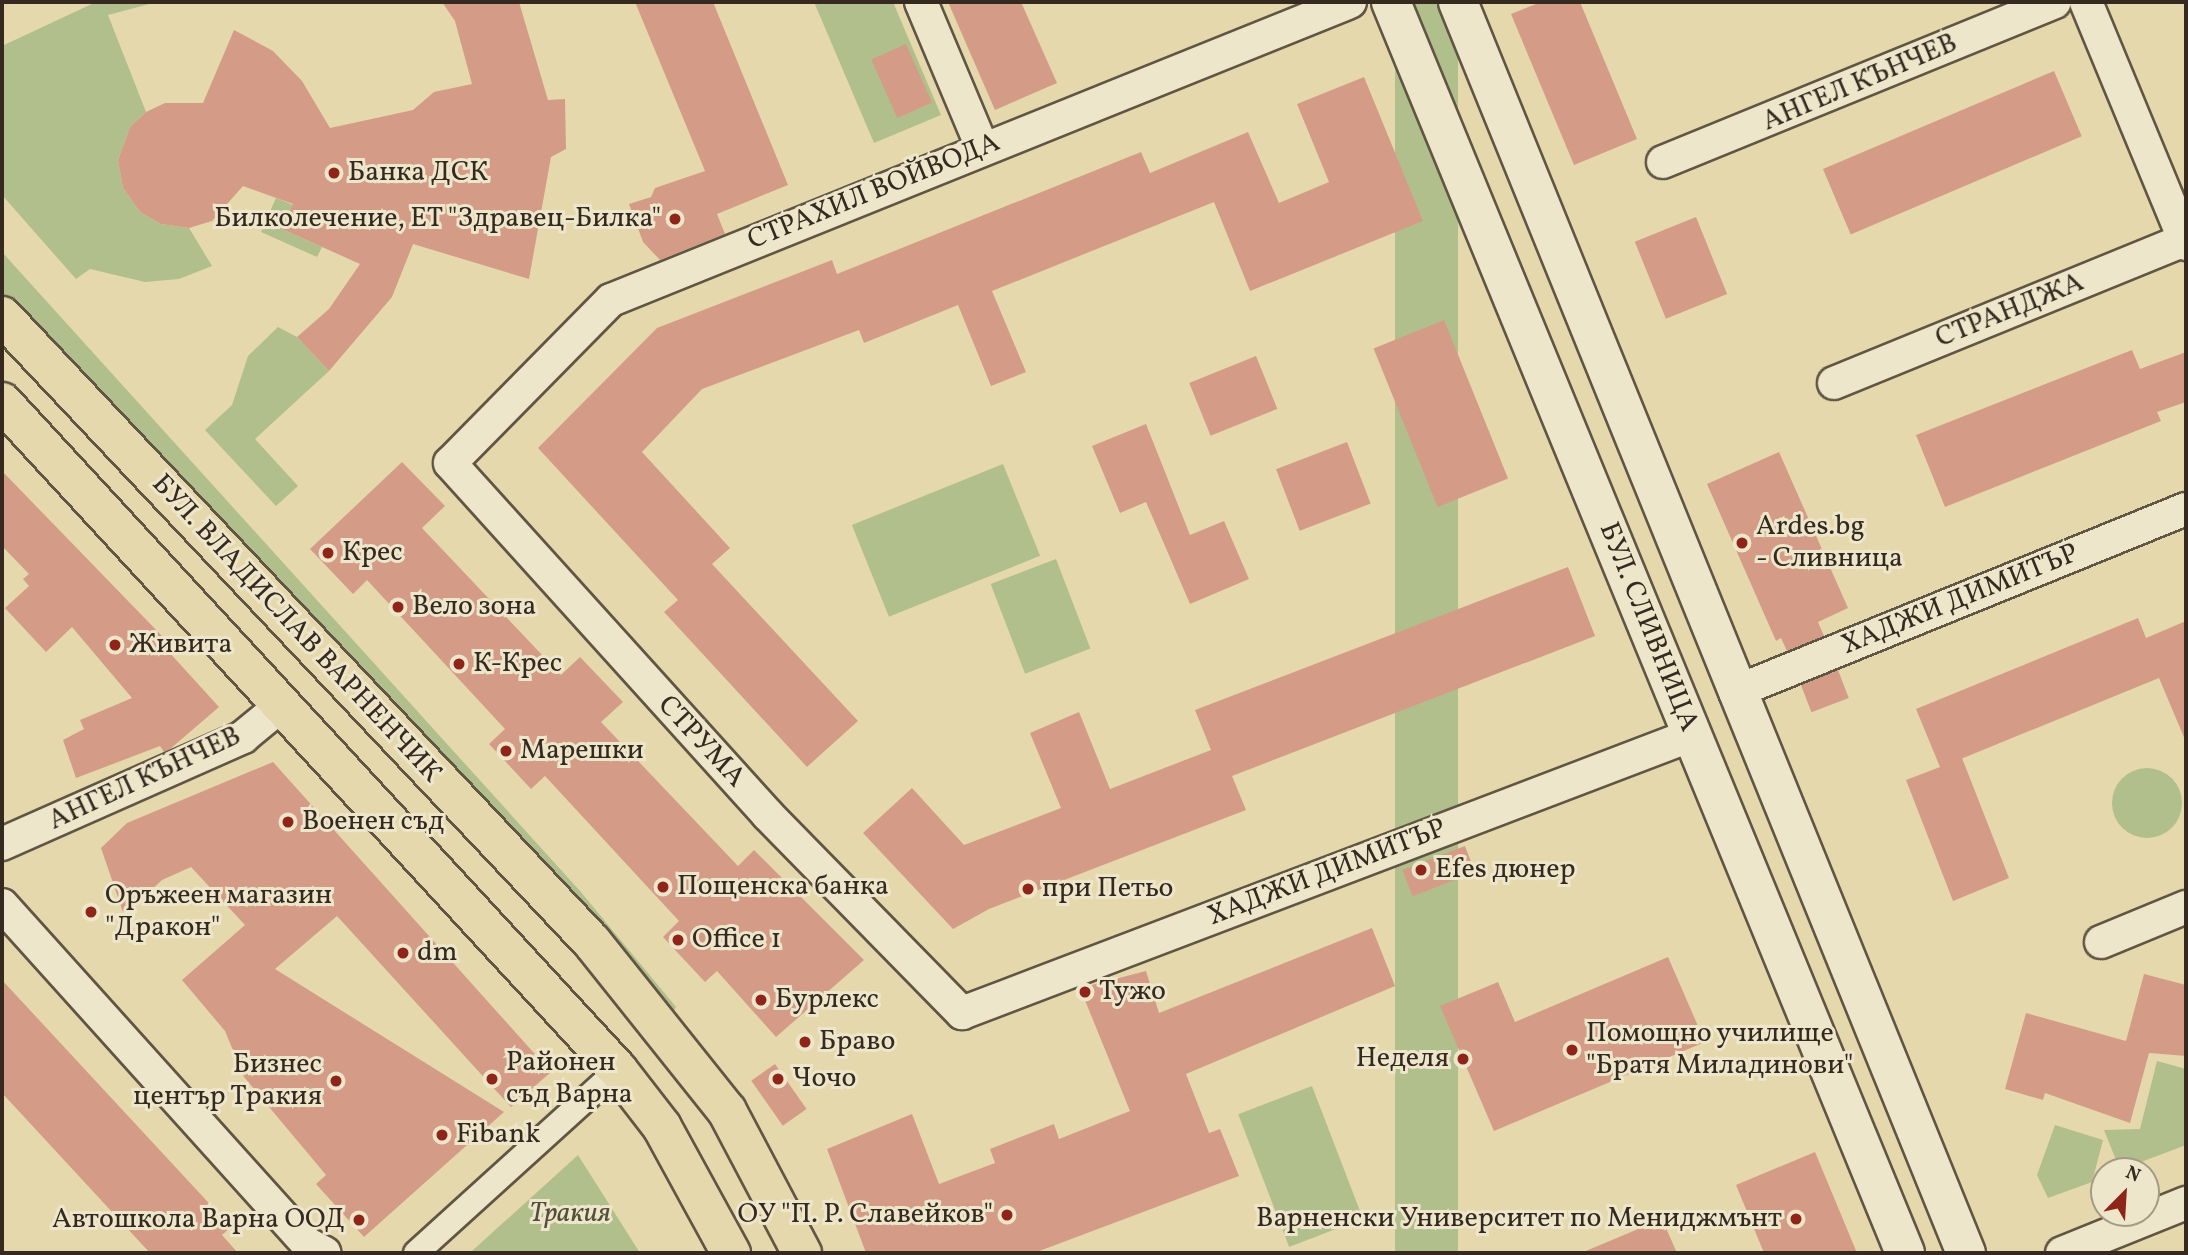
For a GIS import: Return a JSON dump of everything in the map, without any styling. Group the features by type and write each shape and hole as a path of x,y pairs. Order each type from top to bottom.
{"main road":[{"name":"БУЛ. СЛИВНИЦА","path":"1391,2 1905,1253"},
{"name":"БУЛ. СЛИВНИЦА","path":"1458,2 1735,692 1966,1253"},
{"name":"БУЛ. ВЛАДИСЛАВ ВАРНЕНЧИК","path":"2,316 601,952 727,1111 802,1253"},
{"path":"2,402 618,1070 676,1149 731,1253"}],"street":[{"path":"921,2 982,148"},
{"name":"СТРАХИЛ ВОЙВОДА","path":"450,463 611,300 982,148 1350,2"},
{"name":"АНГЕЛ КЪНЧЕВ","path":"1663,162 2055,2"},
{"path":"2086,2 2186,241"},
{"name":"СТРАНДЖА","path":"1834,383 2186,241"},
{"name":"СТРУМА","path":"450,463 767,814 961,1013"},
{"name":"ХАДЖИ ДИМИТЪР","path":"1735,692 2186,509"},
{"name":"АНГЕЛ КЪНЧЕВ","path":"2,844 243,737 283,704"},
{"name":"ХАДЖИ ДИМИТЪР","path":"961,1013 1692,735"},
{"path":"2,905 309,1250"},
{"path":"2101,942 2186,907"},
{"path":"416,1253 618,1070"},
{"path":"2062,1253 2186,1203"}],"green space":[{"path":"96,2 157,2 108,15 146,112 130,127 118,160 123,188 140,212 161,224 189,228 212,266 179,279 145,282 90,269 76,279 2,195 2,46"},
{"path":"814,2 893,2 941,115 874,143"},
{"path":"1395,2 1458,2 1458,1253 1395,1253"},
{"path":"276,198 293,205 282,229 322,247 317,257 261,232"},
{"path":"2,252 580,891 676,1007 670,1017 2,301"},
{"path":"278,327 297,337 329,371 255,439 298,486 276,506 205,430 232,405 248,356"},
{"path":"1003,464 1040,556 889,617 852,525"},
{"path":"1056,559 1090,649 1025,674 991,584"},
{"path":"2147,768 2172,778 2182,803 2172,828 2147,838 2122,828 2112,803 2122,778"},
{"path":"2157,1061 2186,1069 2186,1145 2154,1157 2115,1157 2104,1130 2140,1129"},
{"path":"1312,1086 1363,1219 1289,1247 1238,1114"},
{"path":"2055,1125 2103,1140 2099,1157 2090,1157 2090,1183 2048,1198 2037,1175"},
{"name":"Тракия","path":"578,1155 640,1253 472,1251"}],"building":[{"name":"Банка ДСК","path":"442,2 519,2 548,100 565,99 566,149 551,157 529,279 413,244 392,297 329,371 297,337 329,309 360,264 282,229 293,204 243,186 212,221 189,228 161,224 140,212 123,188 118,160 130,127 146,112 165,103 203,103 234,30 273,51 302,81 330,128 413,110 434,92 472,84 455,21"},
{"path":"635,2 713,2 788,185 717,214 725,234 660,260 643,242 629,204 651,197 655,188 705,171"},
{"path":"948,2 1021,2 1057,83 995,110"},
{"path":"1541,2 1580,2 1637,139 1574,165 1511,14"},
{"path":"906,44 932,102 897,118 871,59"},
{"path":"2054,71 2082,136 1851,234 1823,169"},
{"path":"1364,77 1423,221 1250,291 1214,202 992,291 1026,372 991,386 958,305 864,343 859,330 702,389 642,452 730,548 712,564 858,721 807,767 664,612 678,600 538,448 657,328 832,260 837,274 1141,152 1150,173 1248,132 1279,203 1329,182 1297,104"},
{"path":"1696,217 1727,294 1666,319 1635,242"},
{"path":"1444,320 1508,479 1438,507 1374,348"},
{"path":"2132,350 2140,369 2186,352 2186,402 2157,412 2161,421 1945,507 1916,435"},
{"path":"1256,356 1277,409 1211,436 1189,383"},
{"path":"1146,424 1190,535 1224,521 1249,579 1190,604 1146,502 1120,513 1092,446"},
{"path":"1347,442 1371,504 1300,531 1276,469"},
{"path":"1779,452 1848,608 1818,622 1824,636 1787,651 1781,638 1776,641 1707,484"},
{"path":"402,462 445,506 422,528 561,675 580,657 623,702 601,722 738,866 754,850 864,960 776,1037 717,971 705,982 663,937 679,921 545,776 531,789 489,744 505,729 367,580 353,594 310,549"},
{"path":"2,471 162,636 158,640 219,707 170,749 164,752 160,746 76,778 63,740 84,729 80,720 132,698 72,627 46,652 5,608 29,586 23,579 29,574 2,546"},
{"path":"1568,567 1595,636 1232,776 1246,810 989,909 953,929 863,833 912,788 964,845 1061,808 1030,733 1079,712 1110,789 1211,750 1195,710"},
{"path":"2138,618 2146,638 2186,621 2186,742 2159,678 1962,758 2009,878 1953,901 1906,780 1940,767 1916,709"},
{"path":"1838,670 1849,698 1811,712 1801,684"},
{"path":"273,762 551,1072 511,1107 337,916 275,969 504,1112 364,1237 316,1184 326,1175 244,1077 225,1031 182,980 245,925 191,867 162,880 124,915 101,848 127,823"},
{"path":"1465,846 1475,872 1412,896 1402,870"},
{"path":"1372,928 1395,986 1186,1074 1209,1133 1220,1129 1239,1176 1034,1253 866,1253 827,1149 912,1114 939,1184 995,1163 990,1149 1054,1124 1059,1139 1130,1111 1080,988 1146,971 1159,1013"},
{"name":"Помощно училище \"Братя Миладинови\"","path":"1668,957 1705,1042 1494,1131 1440,1006 1498,982 1515,1022"},
{"path":"2144,974 2186,985 2186,1056 2149,1053 2130,1123 2045,1093 2043,1100 2005,1089 2026,1013 2126,1041"},
{"path":"2,980 231,1227 222,1235 238,1253 150,1253 2,1093"},
{"path":"775,1064 807,1109 783,1126 751,1081"},
{"name":"Варненски Университет по Мениджмънт","path":"1815,1152 1857,1253 1764,1253 1736,1185"},
{"name":"Варненски Университет по Мениджмънт","path":"1662,1219 1677,1253 1581,1253"}],"place":[{"name":"Банка ДСК","path":"334,173"},
{"name":"Билколечение, ЕТ \"Здравец-Билка\"","path":"675,219"},
{"name":"Ardes.bg - Сливница","path":"1742,543"},
{"name":"Крес","path":"328,553"},
{"name":"Вело зона","path":"398,607"},
{"name":"Живита","path":"115,645"},
{"name":"К-Крес","path":"459,664"},
{"name":"Марешки","path":"506,751"},
{"name":"Военен съд","path":"288,822"},
{"name":"Efes дюнер","path":"1421,870"},
{"name":"Пощенска банка","path":"663,887"},
{"name":"при Петьо","path":"1028,889"},
{"name":"Оръжеен магазин \"Дракон\"","path":"91,912"},
{"name":"Office 1","path":"678,940"},
{"name":"dm","path":"403,953"},
{"name":"Тужо","path":"1085,992"},
{"name":"Бурлекс","path":"761,1000"},
{"name":"Браво","path":"805,1042"},
{"name":"Помощно училище \"Братя Миладинови\"","path":"1572,1050"},
{"name":"Неделя","path":"1463,1059"},
{"name":"Районен съд Варна","path":"492,1079"},
{"name":"Чочо","path":"778,1079"},
{"name":"Бизнес център Тракия","path":"336,1081"},
{"name":"Fibank","path":"442,1135"},
{"name":"ОУ \"П. Р. Славейков\"","path":"1007,1215"},
{"name":"Варненски Университет по Мениджмънт","path":"1796,1219"},
{"name":"Автошкола Варна ООД","path":"359,1220"}]}
